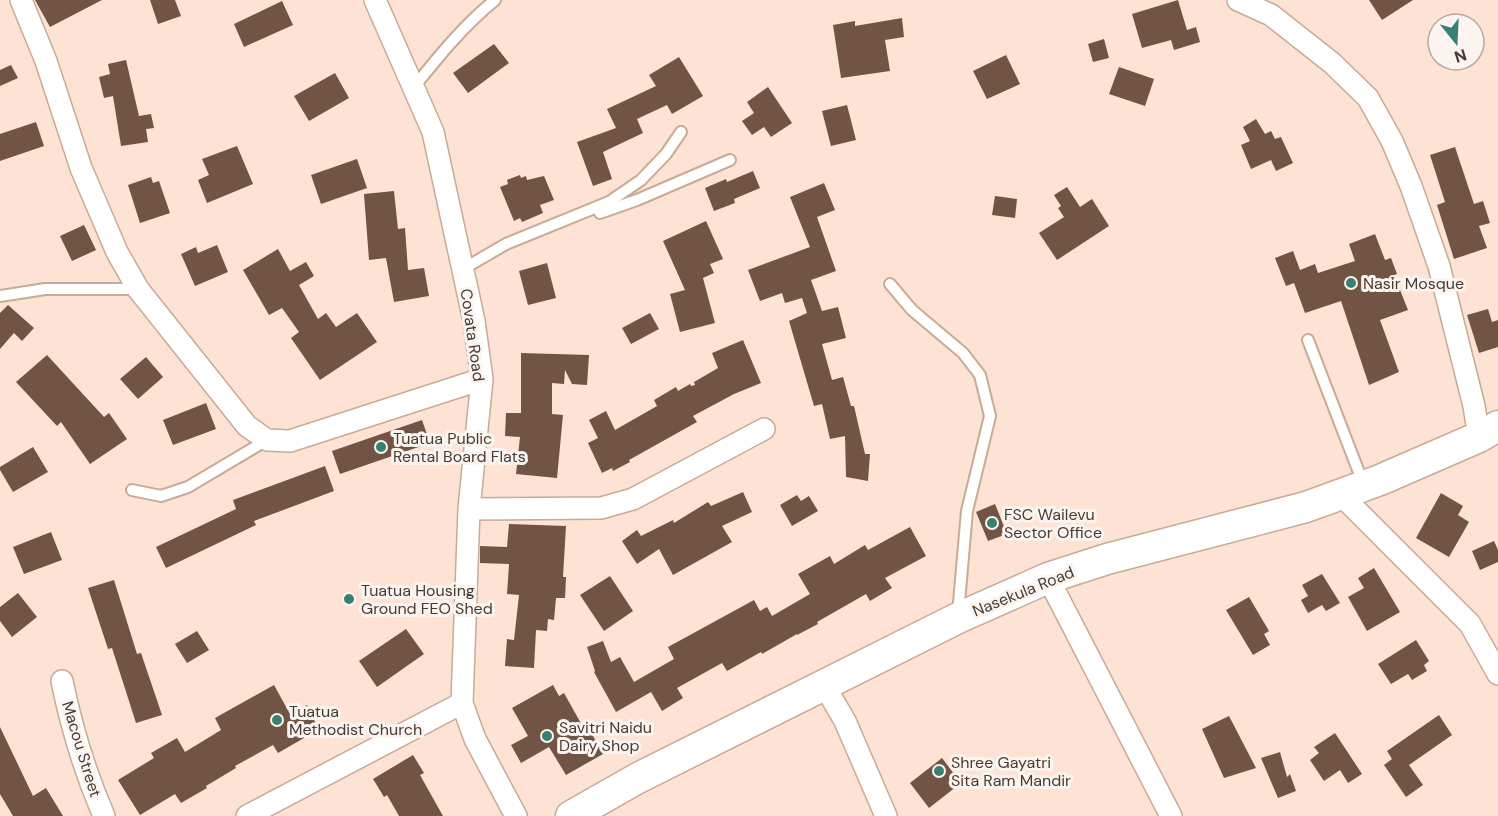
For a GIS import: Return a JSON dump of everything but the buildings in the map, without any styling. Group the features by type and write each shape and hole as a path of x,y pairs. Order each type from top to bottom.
{"main road":[{"name":"Nasekula Road","path":"571,816 638,778 958,618 1048,578 1107,559 1306,507 1353,490 1489,432"}],"street":[{"path":"21,0 46,61 81,168 117,252 138,288 247,426 267,440 290,441 482,379"},
{"name":"Covata Road","path":"375,0 433,132 474,321 482,379 469,509 462,703 475,739 516,816"},
{"path":"1238,0 1271,15 1332,63 1368,98 1392,141 1411,186 1439,266 1474,405 1489,432"},
{"path":"469,509 601,508 633,499 764,429"},
{"path":"1353,490 1470,624 1498,674"},
{"path":"1048,578 1171,816"},
{"name":"Macou Street","path":"62,681 71,724 87,777 104,816"},
{"path":"824,685 845,721 886,816"},
{"path":"247,816 462,703"}],"lane":[{"path":"482,10 488,0"},
{"path":"414,87 443,51 482,10 495,0"},
{"path":"463,269 506,244 609,202 641,180 666,154 681,132"},
{"path":"506,244 637,200 730,160"},
{"path":"890,284 912,310 963,353 980,375 990,416 967,511 958,618"},
{"path":"0,296 45,289 138,288"},
{"path":"1308,340 1353,490"},
{"path":"132,490 161,496 188,487 267,440"}],"place":[{"name":"Nasir Mosque","path":"1351,283"},
{"name":"Tuatua Public Rental Board Flats","path":"381,447"},
{"name":"FSC Wailevu Sector Office","path":"992,523"},
{"name":"Tuatua Housing Ground FEO Shed","path":"349,599"},
{"name":"Tuatua Methodist Church","path":"277,720"},
{"name":"Savitri Naidu Dairy Shop","path":"547,736"},
{"name":"Shree Gayatri Sita Ram Mandir","path":"939,771"}]}
